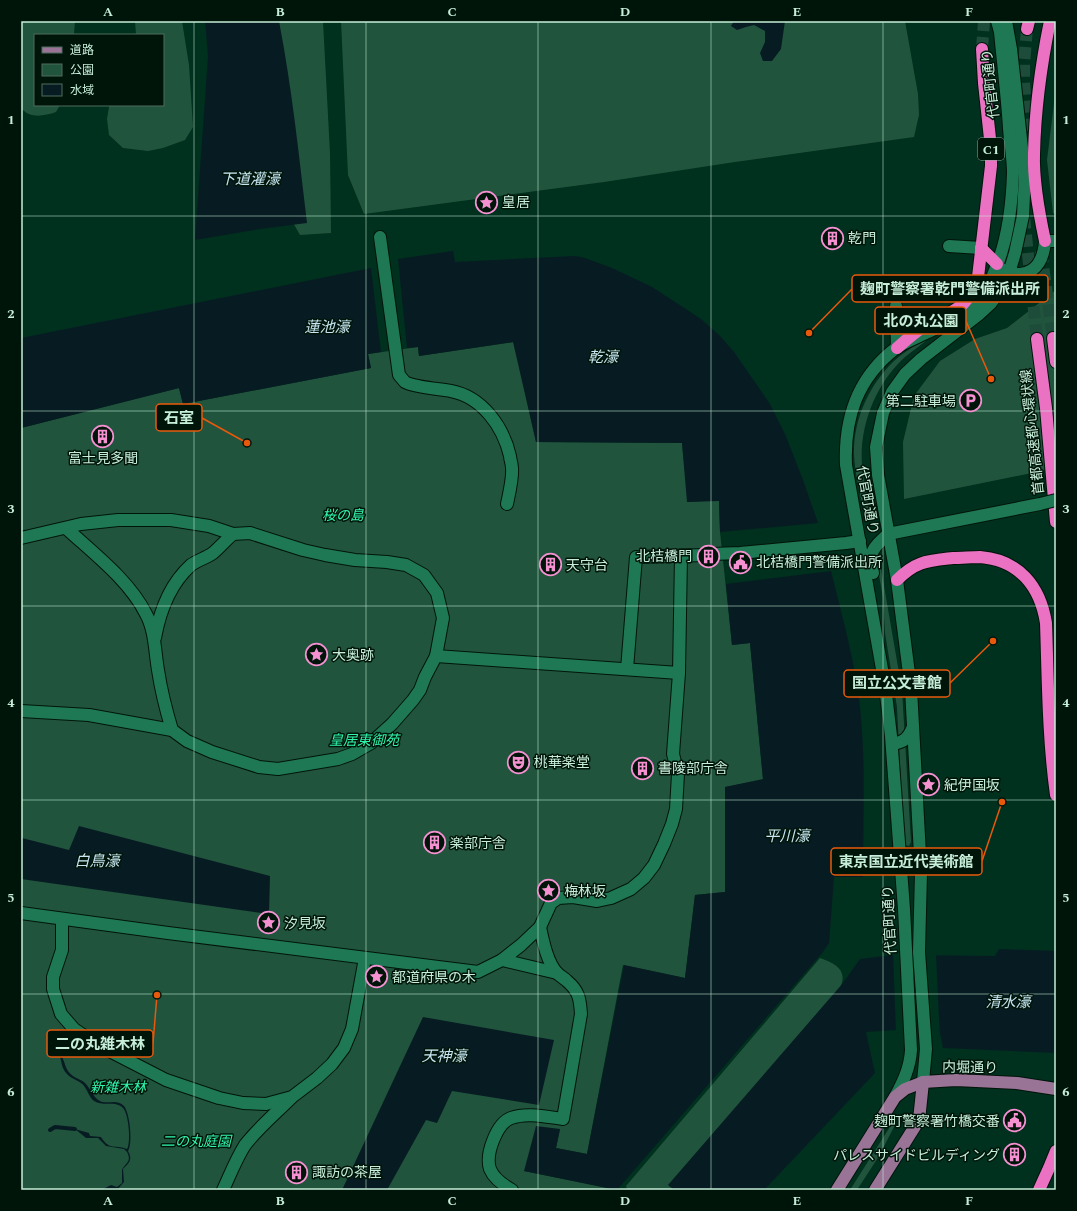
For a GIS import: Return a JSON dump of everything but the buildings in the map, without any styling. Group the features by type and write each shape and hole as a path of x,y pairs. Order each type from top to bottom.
{"highway":[{"path":"1050,21 1038,97 1034,155 1037,202 1050,241"},
{"name":"C1","path":"897,348 925,326 963,305 974,289 978,277 992,148 984,83 982,49"},
{"path":"981,248 997,264"},
{"path":"1053,338 1056,362"},
{"name":"首都高速都心環状線","path":"1037,339 1046,408 1056,522"},
{"path":"897,580 906,571 921,562 981,557 1005,563 1026,577 1033,586 1040,597 1046,623 1049,727 1051,759 1056,795"},
{"path":"1039,1190 1050,1168 1056,1150"},
{"path":"1046,1190 1056,1172"}],"main road":[{"name":"内堀通り","path":"837,1190 895,1097 905,1089 923,1082 956,1080 1017,1083 1056,1081"},
{"name":"内堀通り","path":"875,1190 919,1120 923,1082"},
{"name":"内堀通り","path":"1017,1083 1056,1089"}],"street":[{"name":"代官町通り","path":"895,1097 908,1071 911,1050 904,909 892,744 885,686 876,631 846,465 847,431 858,393 869,375 897,348 916,337 965,314 984,295 997,264 1004,243 1010,214 1013,172 1000,32 997,21"},
{"name":"代官町通り","path":"923,1082 926,1050 919,952 921,872 911,689 897,580 878,475 876,447 883,413 892,392 905,374 921,359 978,315 1001,289 1009,273 1020,232 1025,197 1026,175 1011,49 1006,21"},
{"path":"380,237 399,375 406,382 462,395 482,406 492,417 501,430 507,444 512,468 507,504"},
{"path":"997,264 1009,273 1018,275 1025,273 1038,265 1044,250 1050,241"},
{"path":"949,246 981,248"},
{"path":"896,306 897,348"},
{"path":"876,631 875,590 871,561 872,553 876,545 888,534 1056,500"},
{"path":"21,538 81,524 118,520 170,520 209,526 233,534 250,533 303,550 325,555 354,560 406,565 424,575 437,593 443,618 436,656 420,690 392,724 371,743 352,754 338,759 312,762 278,769 258,767 212,752 187,741 172,730 90,715 21,711"},
{"path":"66,528 112,570 130,589 147,614 154,641 166,708 172,730"},
{"path":"154,641 158,618 168,596 180,576 193,564 212,553 233,534"},
{"path":"627,669 636,557 740,553 860,541"},
{"path":"21,913 478,972 502,960 540,927 551,903 558,898 564,897 597,901 610,898 631,889 644,878 654,865 664,844 676,809 678,774 673,754 679,674 681,556"},
{"path":"436,656 679,674"},
{"path":"892,744 900,743 908,737 913,727"},
{"path":"62,919 62,950 53,976 53,989 61,1014 74,1029 96,1044 166,1080 194,1090 243,1103 266,1104 292,1097"},
{"path":"540,927 543,943 549,960 557,973"},
{"path":"223,1190 244,1146 292,1097 317,1078 332,1064 344,1048 352,1029 365,958"},
{"path":"502,960 557,973 566,979 574,987 579,997 581,1014 563,1119 520,1116 510,1118 503,1123 496,1135 491,1148 489,1160 490,1168 495,1177 512,1190"},
{"path":"1033,1190 1052,1158 1056,1147"}],"green space":[{"path":"21,21 75,21 74,34 34,34 34,106 59,106 56,112 37,116 29,114 21,108"},
{"path":"135,21 182,21 189,65 193,127 185,140 163,148 148,151 123,148 109,135 107,119 110,106 164,106 164,34 136,34"},
{"path":"259,21 323,21 330,153 331,233 300,235 291,219"},
{"path":"341,21 905,21 918,94 919,115 914,137 604,182 364,214 348,175"},
{"path":"1056,87 1056,215 1053,213 1047,160"},
{"name":"第二駐車場","path":"1056,290 1056,468 904,499 903,442 914,396 940,361 975,339 1007,328"},
{"path":"927,339 905,357 895,368 878,392 872,406 863,435 862,450 863,476 870,510 869,514 866,514 864,512 858,484 854,455 856,429 864,404 870,392 885,370 914,346"},
{"name":"皇居東御苑","path":"514,342 536,442 682,443 688,502 719,500 720,532 732,645 750,643 763,780 725,787 725,892 695,895 685,978 623,965 587,1154 556,1148 560,1129 524,1171 617,1190 21,1190 21,428 179,388 183,404 371,368 368,354 418,347 419,356"},
{"path":"877,556 879,557 902,690 911,842 909,846 905,845 904,843 897,707 885,633 883,598 876,558"},
{"path":"820,958 832,963 840,969 843,978 839,990 669,1186 675,1190 617,1190 627,1189 626,1186"},
{"path":"893,1122 896,1123 879,1156 857,1190 850,1190"}],"water":[{"name":"下道灌濠","path":"205,21 279,21 284,46 298,147 307,223 195,240 208,56"},
{"path":"734,21 785,21 781,49 772,61 763,61 760,53 765,42 765,31 754,25 737,30 731,26"},
{"name":"乾濠","path":"453,251 455,262 575,256 585,258 612,268 652,287 701,319 720,336 734,352 770,404 785,434 818,523 720,532 719,501 687,502 682,443 536,442 513,342 419,356 418,347 407,348 398,259"},
{"name":"蓮池濠","path":"371,268 381,352 368,354 371,368 183,404 179,388 21,428 21,338"},
{"name":"平川濠","path":"831,571 852,656 860,707 864,771 863,877 834,877 829,943 823,952 617,1190 524,1171 536,1126 560,1129 556,1148 587,1154 624,965 685,978 695,895 725,892 725,787 763,779 750,643 732,645 726,584"},
{"name":"白鳥濠","path":"79,826 270,876 269,914 21,879 22,838 69,850"},
{"name":"清水濠","path":"999,949 1056,951 1056,1053 943,1048 939,1027 866,1032 875,1073 764,1190 675,1190 668,1185 843,983 860,959 892,955 995,956"},
{"name":"天神濠","path":"423,1017 554,1040 539,1105 452,1091 437,1123 426,1120 387,1190 342,1190"},
{"path":"57,1039 59,1041 56,1047 70,1073 85,1083 98,1100 103,1102 118,1102 124,1106 128,1115 130,1128 130,1147 128,1151 130,1159 129,1163 123,1169 124,1182 117,1190 101,1190 111,1185 117,1187 122,1183 122,1170 129,1160 127,1152 124,1149 106,1146 98,1138 86,1138 75,1129 89,1133 90,1136 101,1137 110,1146 127,1149 129,1129 127,1116 123,1108 117,1104 101,1104 94,1101 82,1084 71,1078 65,1072 59,1054 53,1048 53,1042"}],"pier":[{"path":"893,953 936,954 940,1040 938,1029 896,1033"}],"waterway":[{"path":"50,1130 55,1127 75,1129"}],"tunnel":[{"path":"982,49 984,21"},
{"path":"1027,29 1024,82 1030,159"},
{"path":"1024,217 1037,339"},
{"path":"1041,251 1053,338"}],"place":[{"name":"皇居","path":"486,202"},
{"name":"乾門","path":"833,238"},
{"name":"麹町警察署乾門警備派出所","path":"809,333"},
{"name":"北の丸公園","path":"991,379"},
{"name":"第二駐車場","path":"971,401"},
{"name":"富士見多聞","path":"103,436"},
{"name":"石室","path":"247,443"},
{"name":"北桔橋門","path":"708,556"},
{"name":"北桔橋門警備派出所","path":"741,562"},
{"name":"天守台","path":"550,565"},
{"name":"国立公文書館","path":"993,641"},
{"name":"大奥跡","path":"317,655"},
{"name":"桃華楽堂","path":"518,762"},
{"name":"書陵部庁舎","path":"642,768"},
{"name":"紀伊国坂","path":"928,785"},
{"name":"東京国立近代美術館","path":"1002,802"},
{"name":"楽部庁舎","path":"434,843"},
{"name":"梅林坂","path":"548,891"},
{"name":"汐見坂","path":"268,923"},
{"name":"都道府県の木","path":"376,977"},
{"name":"二の丸雑木林","path":"157,995"},
{"name":"麹町警察署竹橋交番","path":"1015,1121"},
{"name":"パレスサイドビルディング","path":"1015,1155"},
{"name":"諏訪の茶屋","path":"297,1172"}],"park label":[{"name":"桜の島","path":"343,515"},
{"name":"新雑木林","path":"118,1087"},
{"name":"二の丸庭園","path":"196,1141"}]}
